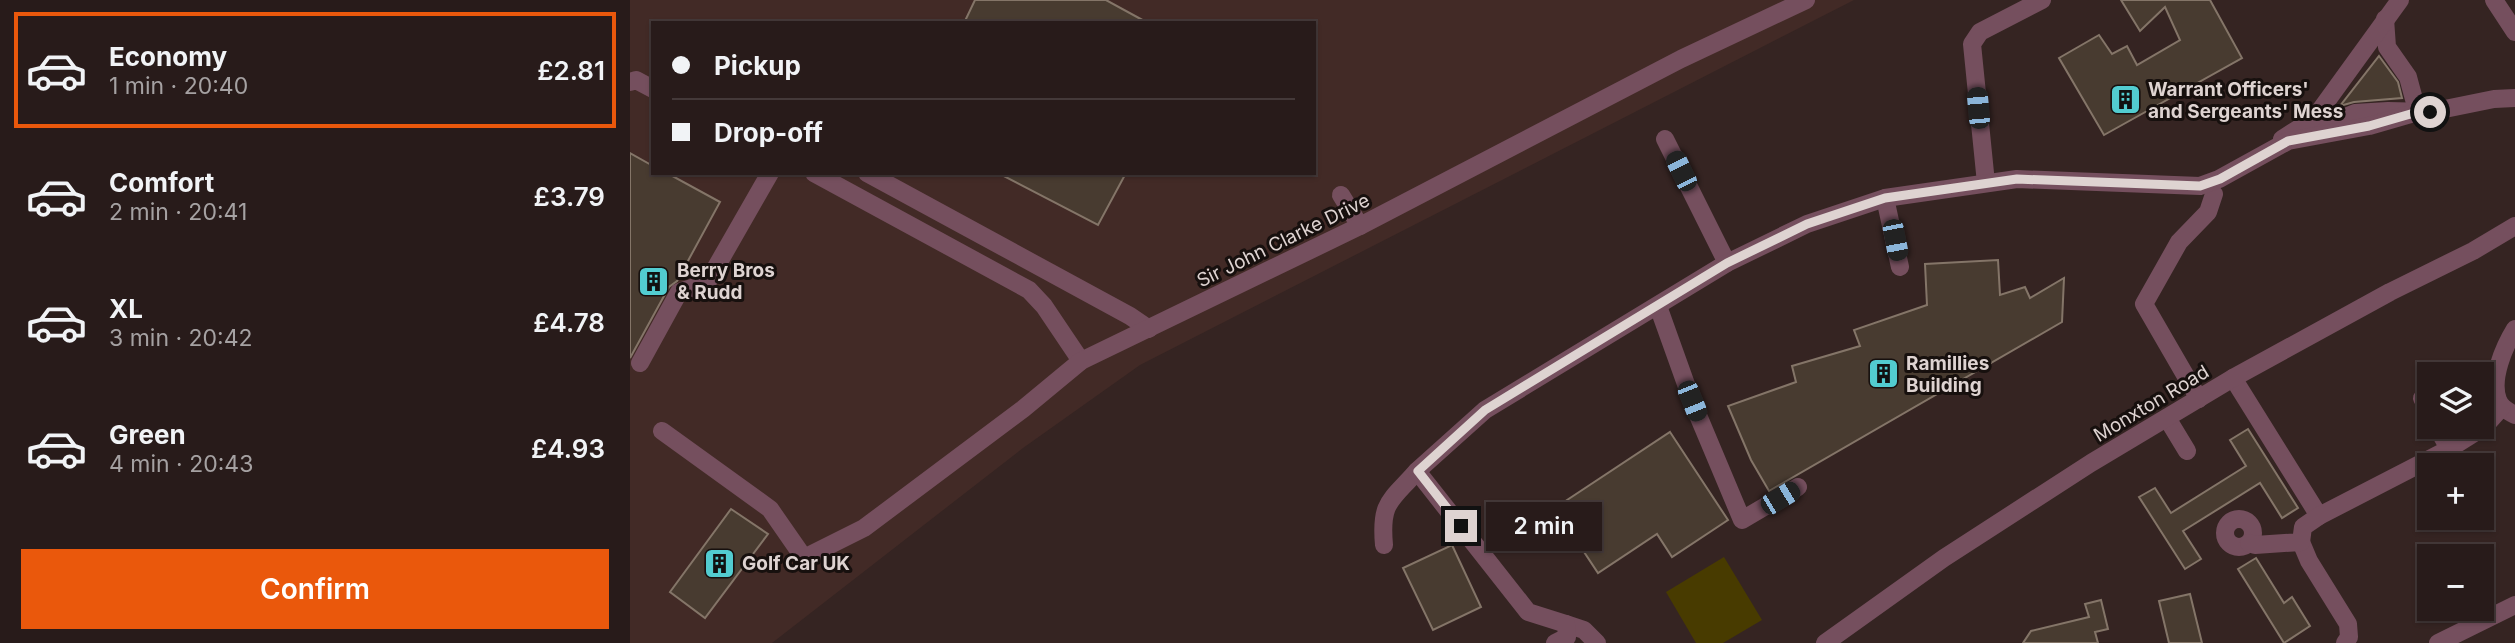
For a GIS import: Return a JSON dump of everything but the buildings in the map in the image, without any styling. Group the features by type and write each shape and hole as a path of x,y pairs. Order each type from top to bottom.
{"street":[{"name":"Sir John Clarke Drive","path":"662,431 770,509 804,558 864,528 1023,409 1078,358 1149,328 1360,226 1681,59 1806,0"},
{"path":"1986,183 1972,44 1980,32 2042,0"},
{"path":"2233,172 2309,122 2400,0"},
{"path":"2494,0 2515,32"},
{"path":"2385,19 2386,47 2408,77 2415,103 2422,113"},
{"path":"630,82 636,80 651,88"},
{"path":"1384,545 1382,521 1388,503 1418,471 1485,410 1727,263 1807,224 1885,198 2017,179 2200,186 2233,172 2288,141 2297,140 2334,120 2356,113 2422,113 2494,99 2515,98"},
{"path":"1665,139 1727,263"},
{"path":"640,363 679,292 707,283 769,175"},
{"path":"818,175 1029,290 1044,306 1078,358"},
{"path":"871,175 1149,328"},
{"path":"2199,399 2144,304 2179,242 2208,212 2214,194"},
{"path":"1341,195 1360,226"},
{"path":"1885,198 1900,267"},
{"name":"Monxton Road","path":"1826,643 1944,558 2091,463 2233,378 2515,226"},
{"path":"1658,306 1692,401 1742,520 1798,487"},
{"path":"2350,641 2348,624 2309,561 2301,542 2303,527 2319,516 2449,449 2509,411 2498,399 2496,386 2500,367 2515,329"},
{"path":"2233,378 2319,516"},
{"path":"2167,418 2187,451"},
{"path":"2444,439 2449,449"},
{"path":"1418,471 1528,612 1584,630 1598,643"},
{"path":"2249,543 2255,545 2301,542"},
{"path":"2438,643 2515,605"},
{"path":"1555,643 1567,637 1566,624"}],"shaded area":[{"path":"630,0 1854,0 1140,365 1023,448 772,643 630,643"},
{"path":"1724,557 1762,620 1723,643 1696,643 1666,592"}],"place":[{"name":"Warrant Officers' and Sergeants' Mess","path":"2125,100"},
{"name":"Berry Bros & Rudd","path":"654,281"},
{"name":"Ramillies Building","path":"1883,374"},
{"name":"Golf Car UK","path":"719,563"}],"route":[{"path":"1461,526 1418,471 1485,410 1727,263 1807,224 1885,198 2017,179 2200,186 2220,179 2288,141 2369,126 2414,113 2430,112"}]}
